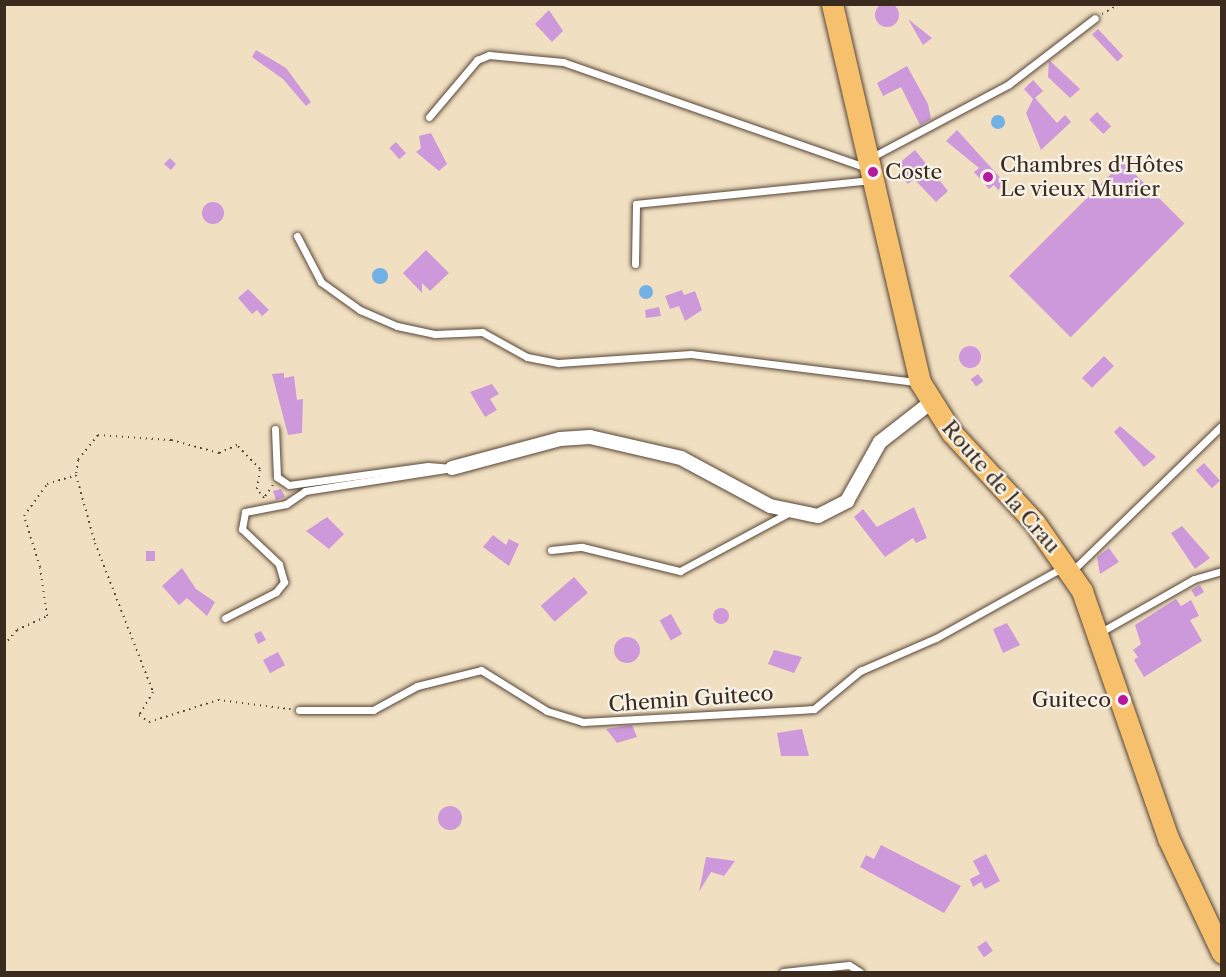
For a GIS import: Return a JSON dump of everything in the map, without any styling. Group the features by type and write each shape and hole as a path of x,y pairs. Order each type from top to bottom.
{"main road":[{"name":"Route de la Crau","path":"832,4 920,382 930,403 1069,568 1099,633 1168,838 1221,953"}],"street":[{"path":"452,468 560,439 590,437 681,458 788,513 818,516 840,507 879,442 930,403"}],"lane":[{"path":"635,264 636,204 872,169 1009,84 1095,18"},
{"path":"429,117 477,60 489,55 563,62 731,125 806,146 858,169 872,169"},
{"path":"297,236 321,282 360,310 397,326 435,334 482,332 527,357 558,363 691,354 920,382"},
{"name":"Chemin Guiteco","path":"299,710 373,710 417,686 480,670 547,711 583,722 814,709 860,671 936,638 1069,568 1221,426"},
{"path":"275,429 278,478 293,485 419,466 452,468"},
{"path":"225,618 276,592 284,582 279,564 242,529 245,512 286,504 305,491 452,468"},
{"path":"551,550 582,547 680,571 788,513"},
{"path":"1099,633 1194,579 1221,571"},
{"path":"783,972 849,965 860,972"}],"path":[{"path":"1095,18 1119,4"},
{"path":"278,478 264,498 257,489 260,469 237,445 219,453 171,440 98,435 78,460 76,475 95,543 153,692 139,716 158,720 218,700 299,710"},
{"path":"4,645 17,630 46,616 40,567 24,516 47,484 76,475"}],"water":[{"path":"995,115 1001,115 1005,122 1001,129 995,129 991,125 991,119"},
{"path":"380,268 388,276 380,284 372,276"},
{"path":"646,285 651,287 653,292 651,297 646,299 641,297 639,292 641,287"}],"building":[{"path":"887,3 895,7 899,15 895,23 887,27 879,23 875,15 879,7"},
{"path":"549,10 563,31 552,42 535,24"},
{"path":"908,19 932,38 923,45"},
{"path":"1098,29 1123,56 1117,62 1092,34"},
{"path":"256,50 286,68 311,102 306,106 283,79 252,57"},
{"path":"1049,60 1080,89 1070,98 1048,77"},
{"path":"907,66 928,104 931,119 920,125 901,87 883,96 877,83"},
{"path":"1033,80 1043,91 1035,98 1057,123 1065,115 1071,122 1041,150 1026,113 1033,99 1024,89"},
{"path":"1097,112 1111,126 1103,134 1089,120"},
{"path":"957,130 1005,183 998,190 994,185 989,189 974,172 979,168 946,141"},
{"path":"431,133 447,164 439,171 416,152 421,148 419,136"},
{"path":"396,142 406,153 399,159 389,148"},
{"path":"915,150 948,191 936,202 914,179 908,184 899,174 904,173 898,164"},
{"path":"170,158 176,164 171,170 164,164"},
{"path":"1123,162 1185,224 1071,337 1009,276"},
{"path":"213,202 221,205 224,213 221,221 213,224 205,221 202,213 205,205"},
{"path":"426,250 449,273 430,291 422,283 422,293 403,273"},
{"path":"248,289 269,310 262,316 257,310 252,314 238,298"},
{"path":"682,290 684,295 695,291 702,310 685,321 679,306 670,309 665,296"},
{"path":"659,307 661,316 646,318 645,310"},
{"path":"970,346 978,349 981,357 978,365 970,368 962,365 959,357 962,349"},
{"path":"1104,356 1114,366 1092,388 1082,378"},
{"path":"284,373 284,378 294,376 297,400 303,399 302,433 288,435 272,374"},
{"path":"978,374 983,381 976,387 971,379"},
{"path":"492,384 499,394 490,399 497,410 485,417 470,392"},
{"path":"1120,426 1156,457 1144,467 1114,432"},
{"path":"1204,463 1220,481 1212,488 1196,470"},
{"path":"281,489 285,497 276,500 273,491"},
{"path":"914,507 927,538 916,543 913,538 885,557 854,517 863,509 877,527"},
{"path":"327,517 344,534 329,549 306,531"},
{"path":"1182,526 1210,558 1195,569 1171,533"},
{"path":"493,535 506,545 509,539 519,544 509,566 483,547"},
{"path":"1109,548 1119,562 1100,574 1097,557"},
{"path":"146,551 155,551 155,561 146,561"},
{"path":"182,568 196,589 215,602 207,616 187,598 179,605 162,586"},
{"path":"574,577 588,593 555,622 541,606"},
{"path":"1200,585 1204,592 1195,597 1191,590"},
{"path":"1176,599 1181,606 1191,600 1199,616 1190,620 1202,641 1144,677 1134,660 1138,657 1133,650 1141,644 1135,625"},
{"path":"721,608 727,610 729,616 727,622 721,624 715,622 713,616 715,610"},
{"path":"671,614 682,634 671,640 660,620"},
{"path":"1007,623 1020,645 1003,653 993,629"},
{"path":"261,631 266,640 258,644 254,634"},
{"path":"627,637 636,641 640,650 636,659 627,663 618,659 614,650 618,641"},
{"path":"774,650 802,657 794,673 768,664"},
{"path":"278,652 285,665 270,673 263,660"},
{"path":"632,725 637,737 617,743 606,729"},
{"path":"802,729 809,756 781,756 777,733"},
{"path":"450,806 459,809 462,818 459,827 450,830 441,827 438,818 441,809"},
{"path":"881,845 961,886 944,913 860,867 866,855 874,859"},
{"path":"986,854 1000,881 985,889 981,882 973,887 970,879 980,874 973,861"},
{"path":"706,857 735,861 724,876 711,872 699,892"},
{"path":"986,941 993,951 984,957 977,947"}],"place":[{"name":"Coste","path":"873,172"},
{"name":"Chambres d'Hôtes Le vieux Murier","path":"988,177"},
{"name":"Guiteco","path":"1123,700"}]}
